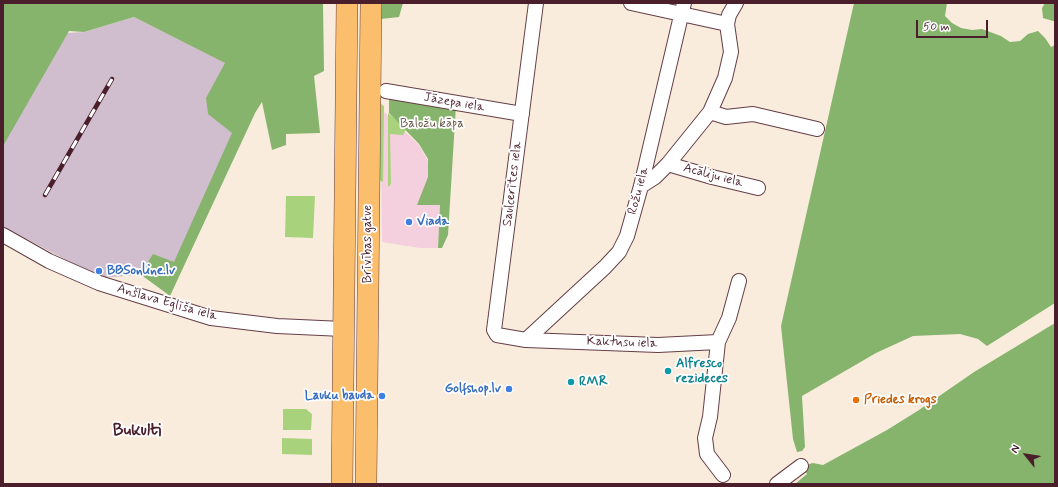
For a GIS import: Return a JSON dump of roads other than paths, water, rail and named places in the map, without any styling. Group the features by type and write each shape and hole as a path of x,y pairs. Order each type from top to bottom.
{"highway":[{"name":"Brīvības gatve","path":"342,484 347,3"},
{"name":"Brīvības gatve","path":"366,484 370,3"}],"street":[{"name":"Saulcerītes iela","path":"526,340 497,335 494,330 536,3"},
{"path":"631,3 683,8 727,24"},
{"path":"641,186 655,177 668,164 710,112 725,78 731,52 727,24 729,15 736,3"},
{"name":"Rožu iela","path":"526,340 605,267 619,252 627,236 641,186 683,8"},
{"name":"Jāzepa iela","path":"386,91 522,114"},
{"path":"710,112 726,117 754,114 817,129"},
{"name":"Acāliju iela","path":"668,164 712,177 758,188"},
{"name":"Anšlava Eglīša iela","path":"3,235 49,261 99,283 211,318 277,326 343,329"},
{"path":"723,475 707,454 705,438 710,417 718,342 729,318 739,281"},
{"name":"Kaktusu iela","path":"526,340 658,345 718,342"},
{"path":"777,484 801,466"}],"railway":[{"path":"45,195 112,79"}],"place":[{"name":"Viada","path":"409,222"},
{"name":"BBSonline.lv","path":"99,271"},
{"name":"Alfresco rezideces","path":"668,371"},
{"name":"RMR","path":"571,382"},
{"name":"Golfshop.lv","path":"509,389"},
{"name":"Lauku bauda","path":"382,396"},
{"name":"Priedes krogs","path":"856,400"}],"district":[{"name":"Bukulti","path":"137,431"}],"park label":[{"name":"Baložu kāpa","path":"432,124"}]}
